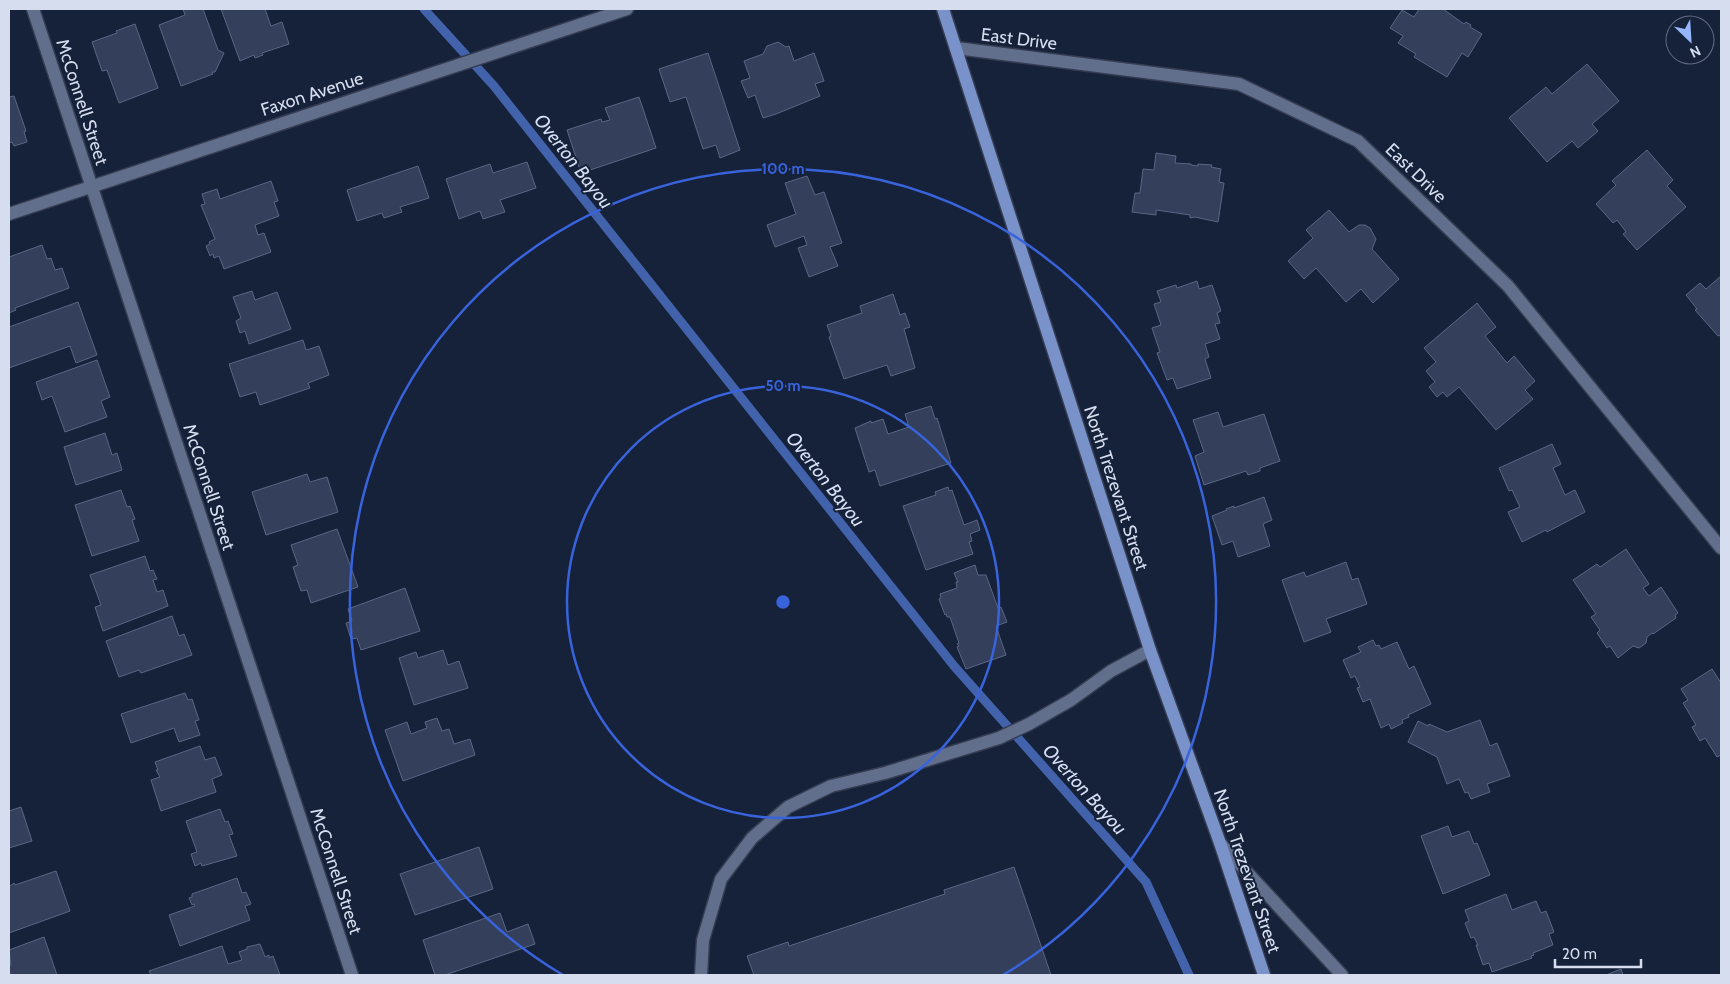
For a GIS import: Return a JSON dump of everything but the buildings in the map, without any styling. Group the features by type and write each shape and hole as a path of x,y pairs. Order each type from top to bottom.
{"main road":[{"name":"North Trezevant Street","path":"943,9 1150,650 1220,843 1264,975"}],"street":[{"name":"McConnell Street","path":"34,9 352,975"},
{"name":"Faxon Avenue","path":"9,214 627,9"},
{"name":"East Drive","path":"956,48 1239,84 1358,141 1508,286 1721,548"},
{"path":"701,975 703,940 721,879 752,838 788,807 831,786 885,773 998,738 1029,724 1071,700 1112,671 1150,650"},
{"path":"1220,843 1342,975"}],"waterway":[{"name":"Overton Bayou","path":"424,9 494,86 954,666 1146,882 1189,975"}]}
